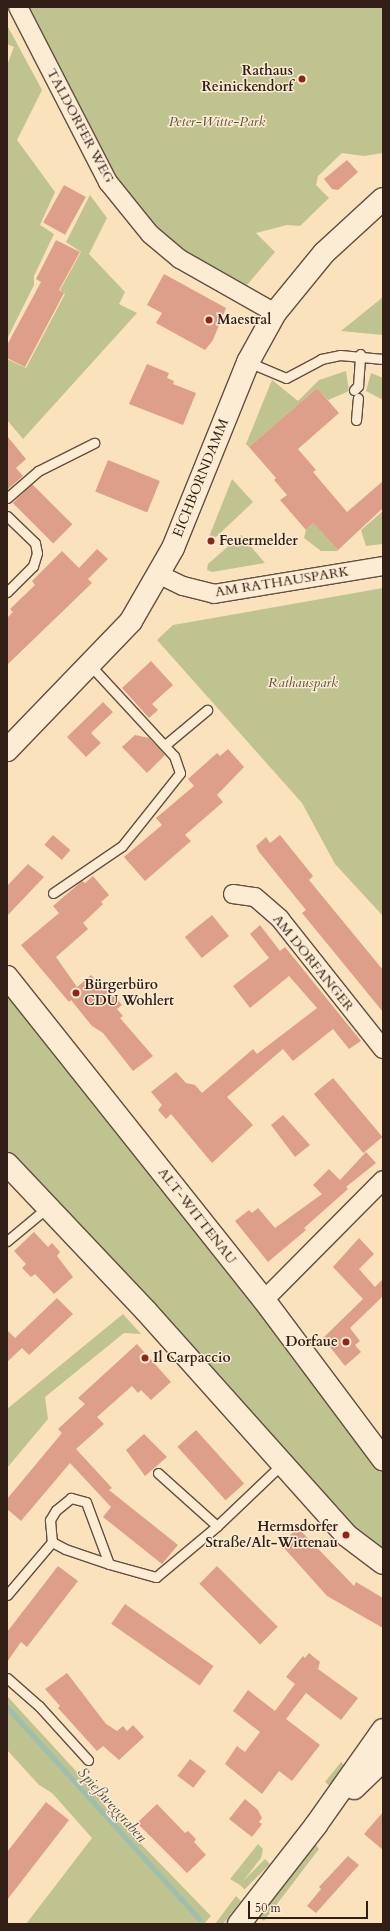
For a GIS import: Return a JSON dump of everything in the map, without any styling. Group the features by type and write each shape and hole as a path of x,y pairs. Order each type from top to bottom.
{"main road":[{"name":"EICHBORNDAMM","path":"7,750 91,666 131,621 160,575 248,362 275,313 324,253 383,199"},
{"name":"ALT-WITTENAU","path":"7,977 264,1300 383,1458"},
{"path":"7,1164 146,1311 346,1535 383,1563"},
{"path":"239,1924 316,1825 383,1730"},
{"path":"316,1825 383,1760"}],"street":[{"name":"TALDORFER WEG","path":"18,7 108,182 150,234 180,260 275,313"},
{"name":"AM RATHAUSPARK","path":"160,575 183,586 214,594 383,566"},
{"name":"AM DORFANGER","path":"233,894 255,897 280,919 383,1049"},
{"path":"264,1300 383,1180"}],"lane":[{"path":"248,362 286,378 321,359 360,354 383,359"},
{"path":"356,420 360,354"},
{"path":"7,498 38,471 94,443"},
{"path":"7,516 35,543 37,553 33,566 7,592"},
{"path":"52,893 122,846 178,777 179,764 165,745 91,666"},
{"path":"165,745 207,710"},
{"path":"7,1241 48,1207"},
{"path":"52,1542 109,1564 156,1577 217,1526 283,1463"},
{"path":"158,1473 217,1526"},
{"path":"7,1595 52,1542 50,1520 56,1510 71,1498 80,1499 90,1510 109,1564"},
{"path":"7,1678 39,1706 88,1760"}],"green space":[{"name":"Peter-Witte-Park","path":"27,7 383,7 383,153 364,156 342,153 318,176 316,185 329,198 300,226 287,225 256,233 275,252 247,285 182,250 140,212 115,177"},
{"path":"7,25 42,90 17,140 55,192 40,225 54,234 34,276 34,285 7,339 7,65 14,47 7,44"},
{"path":"90,195 107,218 89,254 125,292 119,304 137,313 23,439 7,420 7,359 26,368 65,294 60,290 81,252 66,242"},
{"path":"383,297 383,335 341,331"},
{"path":"346,371 349,391 328,400 317,388 249,447 246,444 272,380 298,401 319,380"},
{"path":"371,373 383,378 383,400 366,391"},
{"path":"232,479 253,502 214,539 207,542"},
{"path":"383,511 383,544 366,546 361,530"},
{"path":"313,523 338,551 321,551 304,538 306,530"},
{"path":"241,535 265,563 212,572 207,570 208,564"},
{"name":"Rathauspark","path":"383,588 383,916 335,864 302,803 157,640 173,625"},
{"path":"7,990 383,1472 383,1549 354,1529 339,1514 7,1152"},
{"path":"123,1314 141,1334 124,1333 45,1397 48,1419 7,1468 7,1409"},
{"path":"7,1696 98,1795 107,1809 211,1916 204,1924 26,1924 92,1838 52,1793 39,1785 7,1750"},
{"path":"341,1762 345,1766 330,1786 325,1782"},
{"path":"258,1844 263,1849 261,1858 240,1885 230,1879"},
{"path":"315,1844 319,1849 264,1921 258,1917"},
{"path":"265,1859 270,1864 244,1889 240,1884"},
{"path":"236,1896 241,1901 223,1924 215,1924"}],"building":[{"path":"347,160 358,172 338,190 332,189 324,179"},
{"path":"64,185 86,197 65,235 43,223"},
{"path":"56,240 80,252 59,290 64,293 25,367 7,358 7,345 41,282 36,279"},
{"path":"164,274 226,308 213,340 205,350 156,323 162,313 147,305"},
{"path":"147,364 169,373 167,378 174,381 173,384 196,393 183,425 129,404"},
{"path":"317,388 339,413 298,449 316,470 313,472 347,512 383,481 383,508 338,550 313,523 306,530 280,500 287,495 274,480 276,478 249,447"},
{"path":"7,436 26,459 16,468 23,476 7,490"},
{"path":"108,460 160,481 147,513 95,492"},
{"path":"32,484 72,524 53,543 13,503"},
{"path":"97,549 108,559 88,579 92,583 7,665 7,618 13,612 10,609 35,585 32,581 62,551 79,568"},
{"path":"151,661 173,685 152,704 158,710 149,718 122,688"},
{"path":"103,702 113,712 91,733 101,743 86,757 67,737"},
{"path":"135,735 149,738 165,755 147,773 122,747"},
{"path":"228,749 244,767 217,795 223,802 185,835 191,841 145,881 124,857 162,825 156,818 194,786 188,779 217,753 220,756"},
{"path":"53,835 70,850 62,860 44,845"},
{"path":"280,835 313,876 309,880 383,970 383,1012 302,913 306,910 259,852 256,846 266,837 270,843"},
{"path":"28,864 44,877 7,916 7,886"},
{"path":"93,876 109,895 101,902 103,904 83,923 88,929 56,957 77,987 91,975 99,985 102,982 122,1005 117,1009 123,1016 120,1018 153,1056 133,1071 103,1033 92,1026 71,1000 69,1002 21,945 59,913 53,906 82,881 85,883"},
{"path":"212,915 229,936 202,958 185,937"},
{"path":"260,925 280,951 285,947 361,1041 349,1049 333,1029 293,1061 283,1049 227,1097 253,1125 212,1163 171,1114 166,1119 158,1110 162,1105 151,1092 176,1072 186,1083 195,1085 202,1093 253,1049 257,1054 317,1008 289,976 250,1008 233,986 269,958 250,934"},
{"path":"333,1078 382,1137 363,1153 314,1094"},
{"path":"283,1115 310,1145 295,1157 271,1125"},
{"path":"366,1152 376,1163 346,1187 348,1189 304,1228 306,1230 268,1262 235,1221 249,1210 252,1213 258,1208 275,1228 322,1194 313,1185 329,1169 340,1180"},
{"path":"34,1232 48,1247 52,1243 60,1252 57,1256 73,1277 54,1294 35,1274 31,1277 22,1268 26,1264 14,1251"},
{"path":"359,1238 374,1254 359,1269 375,1287 383,1279 383,1296 350,1328 360,1341 355,1345 361,1352 345,1366 323,1338 363,1299 333,1267"},
{"path":"57,1298 73,1314 29,1355 22,1348 7,1362 7,1330 15,1338"},
{"path":"137,1344 171,1382 151,1400 141,1390 138,1393 132,1386 97,1417 104,1424 76,1449 112,1488 109,1490 178,1545 162,1564 103,1517 111,1507 70,1463 21,1521 7,1509 7,1499 62,1433 58,1429 85,1404 78,1398"},
{"path":"196,1430 244,1484 226,1500 177,1447"},
{"path":"144,1434 167,1457 145,1476 126,1450"},
{"path":"298,1528 354,1586 356,1582 383,1598 383,1628 327,1596 285,1549 281,1543"},
{"path":"58,1566 78,1581 27,1647 21,1642 7,1662 7,1632"},
{"path":"217,1566 278,1627 260,1644 199,1584"},
{"path":"125,1604 213,1666 200,1686 111,1624"},
{"path":"309,1653 320,1662 318,1669 358,1698 341,1720 306,1693 286,1719 320,1745 292,1781 279,1771 262,1794 225,1764 237,1746 245,1752 260,1732 233,1711 248,1690 275,1711 295,1684 286,1677 303,1656 305,1658"},
{"path":"67,1673 106,1724 117,1731 123,1726 127,1731 133,1725 144,1737 119,1760 103,1746 97,1751 58,1708 60,1706 45,1689"},
{"path":"190,1759 206,1771 193,1788 177,1776"},
{"path":"245,1799 258,1810 262,1818 259,1822 262,1824 252,1837 229,1819"},
{"path":"46,1802 69,1820 7,1900 7,1852"},
{"path":"157,1804 185,1833 188,1831 196,1839 194,1842 206,1855 187,1873 137,1823"},
{"path":"383,1812 383,1850 364,1834"},
{"path":"348,1856 359,1865 316,1913 307,1906 321,1889 319,1887"}],"waterway":[{"name":"Spießweggraben","path":"7,1707 199,1919"}],"place":[{"name":"Rathaus Reinickendorf","path":"302,79"},
{"name":"Maestral","path":"209,320"},
{"name":"Feuermelder","path":"211,541"},
{"name":"Bürgerbüro CDU Wohlert","path":"76,993"},
{"name":"Dorfaue","path":"346,1342"},
{"name":"Il Carpaccio","path":"145,1358"},
{"name":"Hermsdorfer Straße/Alt-Wittenau","path":"346,1535"}]}
